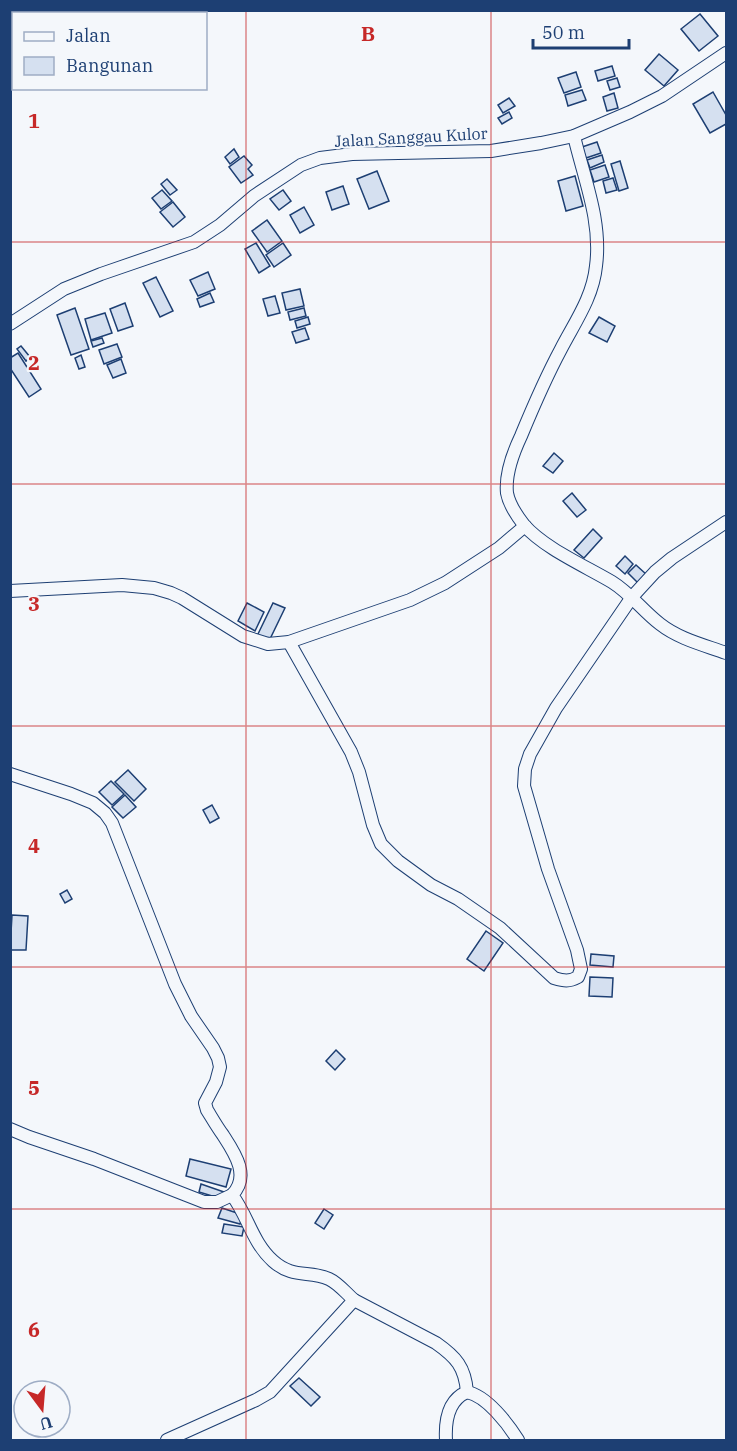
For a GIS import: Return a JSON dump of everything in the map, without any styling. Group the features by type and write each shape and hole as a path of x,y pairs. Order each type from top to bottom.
{"street":[{"name":"Jalan Sanggau Kulor","path":"10,324 64,289 195,242 220,225 254,196 301,165 321,158 352,154 491,151 541,144 574,136 662,96 726,54"},
{"path":"574,136 595,212 597,265 592,286 579,316 561,348 514,452 508,472 507,494 513,510 538,538 613,583 661,624 679,635 726,653"},
{"path":"289,642 351,752 381,844 398,861 431,885 478,911 500,928 554,978 572,981 578,977 581,969 577,950 535,828 525,786 525,769 534,746 556,708 632,597 655,572 672,558 726,522"},
{"path":"10,591 122,585 154,588 182,598 243,636 268,644 289,642 410,600 445,583 499,548 525,526"},
{"path":"10,774 93,803 105,813 112,823 175,984 200,1032 218,1058 220,1067 216,1082 205,1102 207,1110 235,1152 241,1170 238,1190 217,1202 204,1202 10,1129"},
{"path":"232,1195 258,1243 274,1262 294,1273 328,1278 354,1300 436,1343 461,1365 466,1378 467,1392"},
{"path":"167,1440 270,1392 354,1300"},
{"path":"447,1440 448,1414 460,1395 467,1392 484,1401 518,1440"}],"building":[{"path":"700,14 718,36 699,51 681,29"},
{"path":"659,54 678,70 664,86 645,70"},
{"path":"612,66 615,76 598,81 595,71"},
{"path":"576,72 581,87 564,93 558,78"},
{"path":"617,78 620,87 610,90 607,81"},
{"path":"582,90 586,100 568,106 565,95"},
{"path":"713,92 726,115 726,124 710,133 693,104"},
{"path":"614,93 618,108 607,111 603,97"},
{"path":"509,98 515,106 503,113 498,105"},
{"path":"509,112 512,118 502,124 498,118"},
{"path":"597,142 601,153 586,158 582,147"},
{"path":"234,149 239,157 230,164 225,157"},
{"path":"602,155 604,162 590,168 587,160"},
{"path":"244,156 252,165 248,169 253,175 241,183 229,167"},
{"path":"620,161 628,188 619,191 611,164"},
{"path":"605,165 609,177 594,182 590,170"},
{"path":"377,171 389,201 369,209 357,179"},
{"path":"575,176 583,206 566,211 558,181"},
{"path":"613,178 617,190 606,193 603,181"},
{"path":"167,179 177,190 170,195 161,184"},
{"path":"343,186 349,204 332,210 326,192"},
{"path":"162,190 172,201 161,209 152,198"},
{"path":"283,190 291,201 279,210 270,199"},
{"path":"173,202 185,217 173,227 160,212"},
{"path":"304,207 314,225 300,233 290,215"},
{"path":"267,220 282,241 267,252 252,231"},
{"path":"256,243 270,266 259,273 245,249"},
{"path":"283,243 291,255 274,267 266,255"},
{"path":"208,272 215,289 198,296 190,280"},
{"path":"156,277 173,311 160,317 143,283"},
{"path":"300,289 304,306 286,310 282,293"},
{"path":"210,293 214,302 200,307 197,299"},
{"path":"275,296 280,313 268,316 263,299"},
{"path":"125,303 133,326 118,331 110,309"},
{"path":"75,308 89,349 71,355 57,315"},
{"path":"304,308 306,316 290,320 288,312"},
{"path":"105,313 112,333 91,340 85,319"},
{"path":"308,317 310,324 297,328 295,321"},
{"path":"599,317 615,326 607,342 589,333"},
{"path":"305,328 309,339 296,343 292,332"},
{"path":"102,338 104,343 93,347 91,341"},
{"path":"117,344 122,357 104,364 99,350"},
{"path":"21,346 30,357 26,361 17,349"},
{"path":"18,353 41,389 29,397 10,368 10,358"},
{"path":"81,355 85,367 79,369 75,358"},
{"path":"121,359 126,373 113,378 107,365"},
{"path":"554,453 563,461 553,473 543,466"},
{"path":"572,493 586,510 577,517 563,501"},
{"path":"593,529 602,538 584,558 574,550"},
{"path":"625,556 633,564 625,574 616,566"},
{"path":"636,565 647,575 639,584 628,573"},
{"path":"247,603 264,612 255,631 238,621"},
{"path":"273,603 285,608 269,641 257,636"},
{"path":"128,770 146,789 134,801 115,782"},
{"path":"111,781 124,794 112,805 99,792"},
{"path":"125,795 136,807 123,818 112,807"},
{"path":"212,805 219,818 210,823 203,810"},
{"path":"67,890 72,899 65,903 60,894"},
{"path":"12,915 28,916 26,950 10,950"},
{"path":"486,931 503,943 484,971 467,959"},
{"path":"591,954 614,956 613,967 590,965"},
{"path":"590,977 613,978 612,997 589,996"},
{"path":"336,1050 345,1059 335,1070 326,1061"},
{"path":"190,1159 231,1169 226,1187 186,1176"},
{"path":"201,1184 224,1192 222,1199 199,1192"},
{"path":"222,1208 243,1215 240,1224 218,1218"},
{"path":"324,1209 333,1215 324,1229 315,1223"},
{"path":"224,1224 244,1227 242,1236 222,1233"},
{"path":"299,1378 320,1397 311,1406 290,1386"}]}
